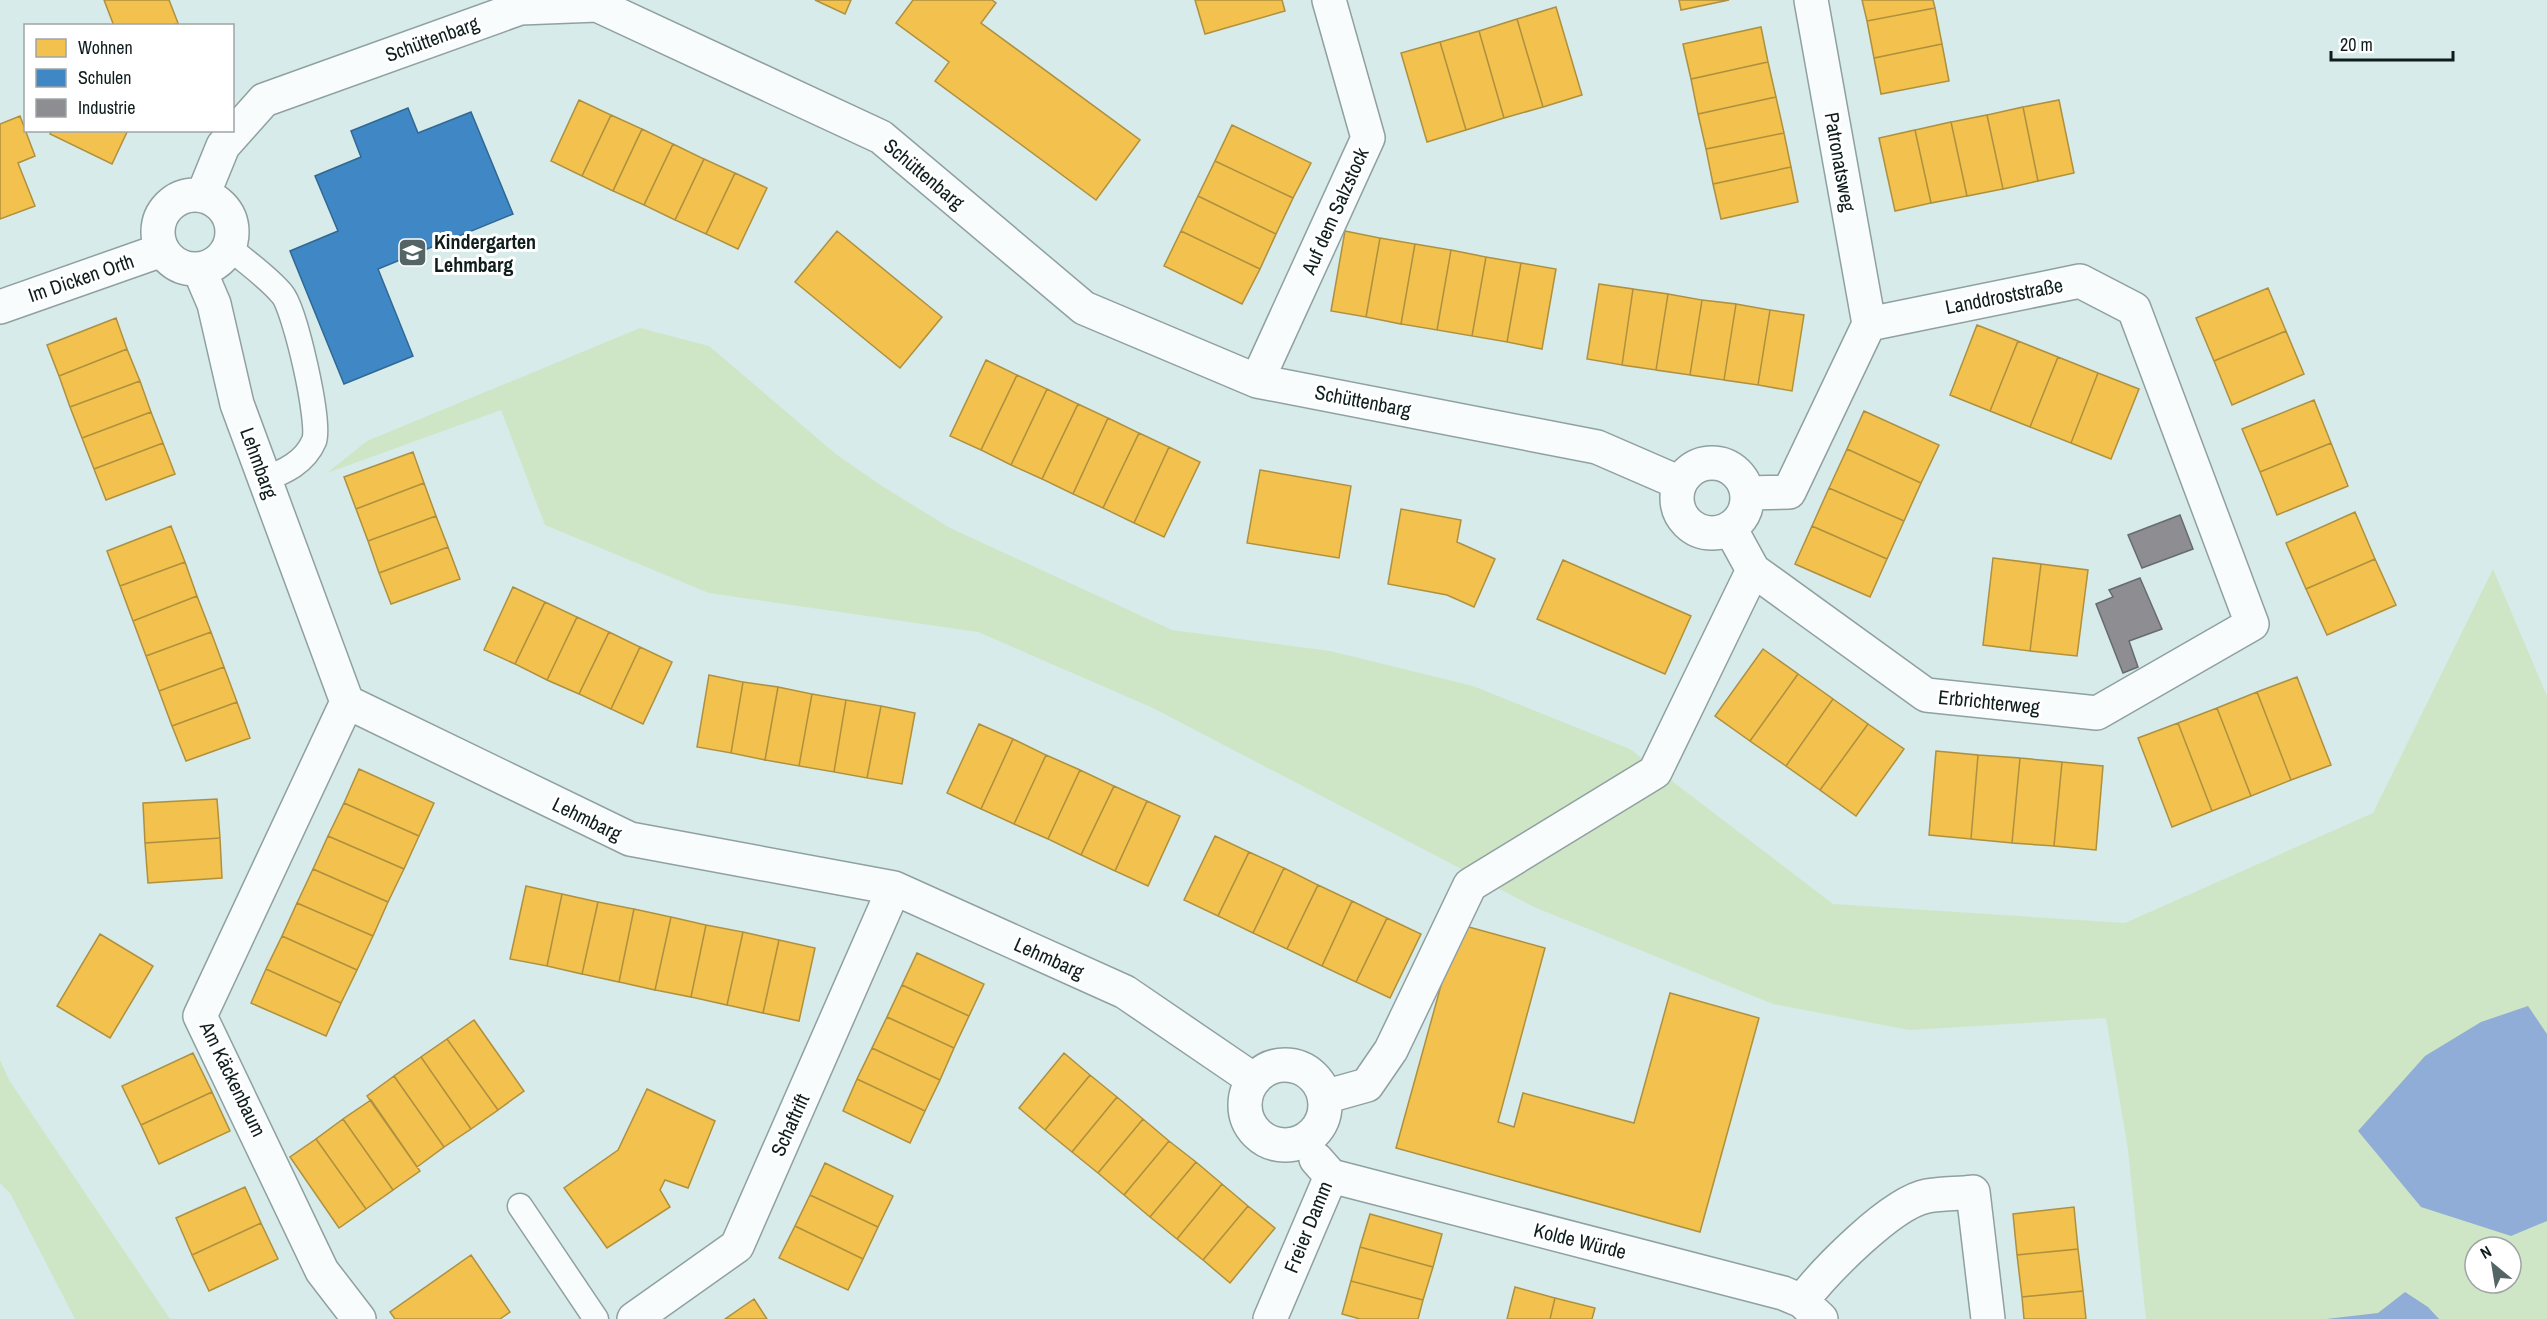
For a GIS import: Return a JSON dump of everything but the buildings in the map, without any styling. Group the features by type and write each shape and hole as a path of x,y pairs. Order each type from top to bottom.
{"street":[{"name":"Auf dem Salzstock","path":"1257,381 1368,138 1329,0"},
{"name":"Patronatsweg","path":"1811,0 1869,324"},
{"name":"Schüttenbarg","path":"203,195 223,146 264,100 519,8 597,6 881,138 1084,308 1257,381 1597,447 1680,483"},
{"path":"189,195 203,195 216,200 226,210 231,221 233,235 230,248 212,266 184,269 171,261 162,250 158,236 159,222 165,209 176,199 189,195"},
{"name":"Im Dicken Orth","path":"0,307 162,250"},
{"name":"Lehmbarg","path":"200,269 213,304 237,404 347,702 630,839 894,888 1125,992 1254,1080"},
{"name":"Landdroststraße","path":"1869,324 2080,281 2134,309 2252,624"},
{"path":"1747,493 1789,492 1869,324"},
{"path":"1711,463 1724,465 1735,471 1743,481 1747,493 1747,506 1741,519 1730,528 1709,534 1688,524 1678,505 1680,483 1694,469 1711,463"},
{"name":"Erbrichterweg","path":"1730,528 1753,570 1926,695 2097,713 2252,624"},
{"path":"1324,1097 1367,1085 1391,1050 1470,885 1655,772 1753,570"},
{"name":"Am Käckenbaum","path":"347,702 200,1016 322,1271 359,1319"},
{"name":"Schaftrift","path":"634,1319 737,1246 894,888"},
{"path":"1279,1066 1294,1066 1307,1072 1318,1083 1324,1097 1325,1110 1320,1123 1312,1135 1301,1142 1283,1145 1266,1141 1253,1129 1245,1113 1246,1096 1254,1080 1265,1070 1279,1066"},
{"name":"Freier Damm","path":"1270,1319 1331,1176 1301,1142"},
{"name":"Kolde Würde","path":"1331,1176 1783,1293 1811,1310"},
{"path":"1811,1310 1820,1278 1899,1207 1927,1196 1973,1192 1988,1319"}],"lane":[{"path":"230,248 283,295 293,316 316,418 315,440 303,459 264,479"},
{"path":"520,1206 596,1319"}],"green space":[{"path":"640,328 709,346 837,455 950,528 1172,630 1330,651 1473,686 1630,749 1833,904 2125,923 2373,813 2493,569 2547,696 2547,1319 2146,1319 2128,1150 2106,1018 1909,1030 1773,1004 1534,907 1153,708 978,632 709,593 545,525 501,410 327,473 367,441"},
{"path":"0,1060 9,1080 170,1319 75,1319 10,1193 0,1183"}],"water":[{"path":"2528,1006 2547,1034 2547,1221 2513,1235 2421,1207 2358,1131 2425,1056 2481,1022"},
{"path":"2405,1292 2428,1307 2439,1319 2326,1319 2378,1313"}],"place":[{"name":"Kindergarten Lehmbarg","path":"413,253"}]}
